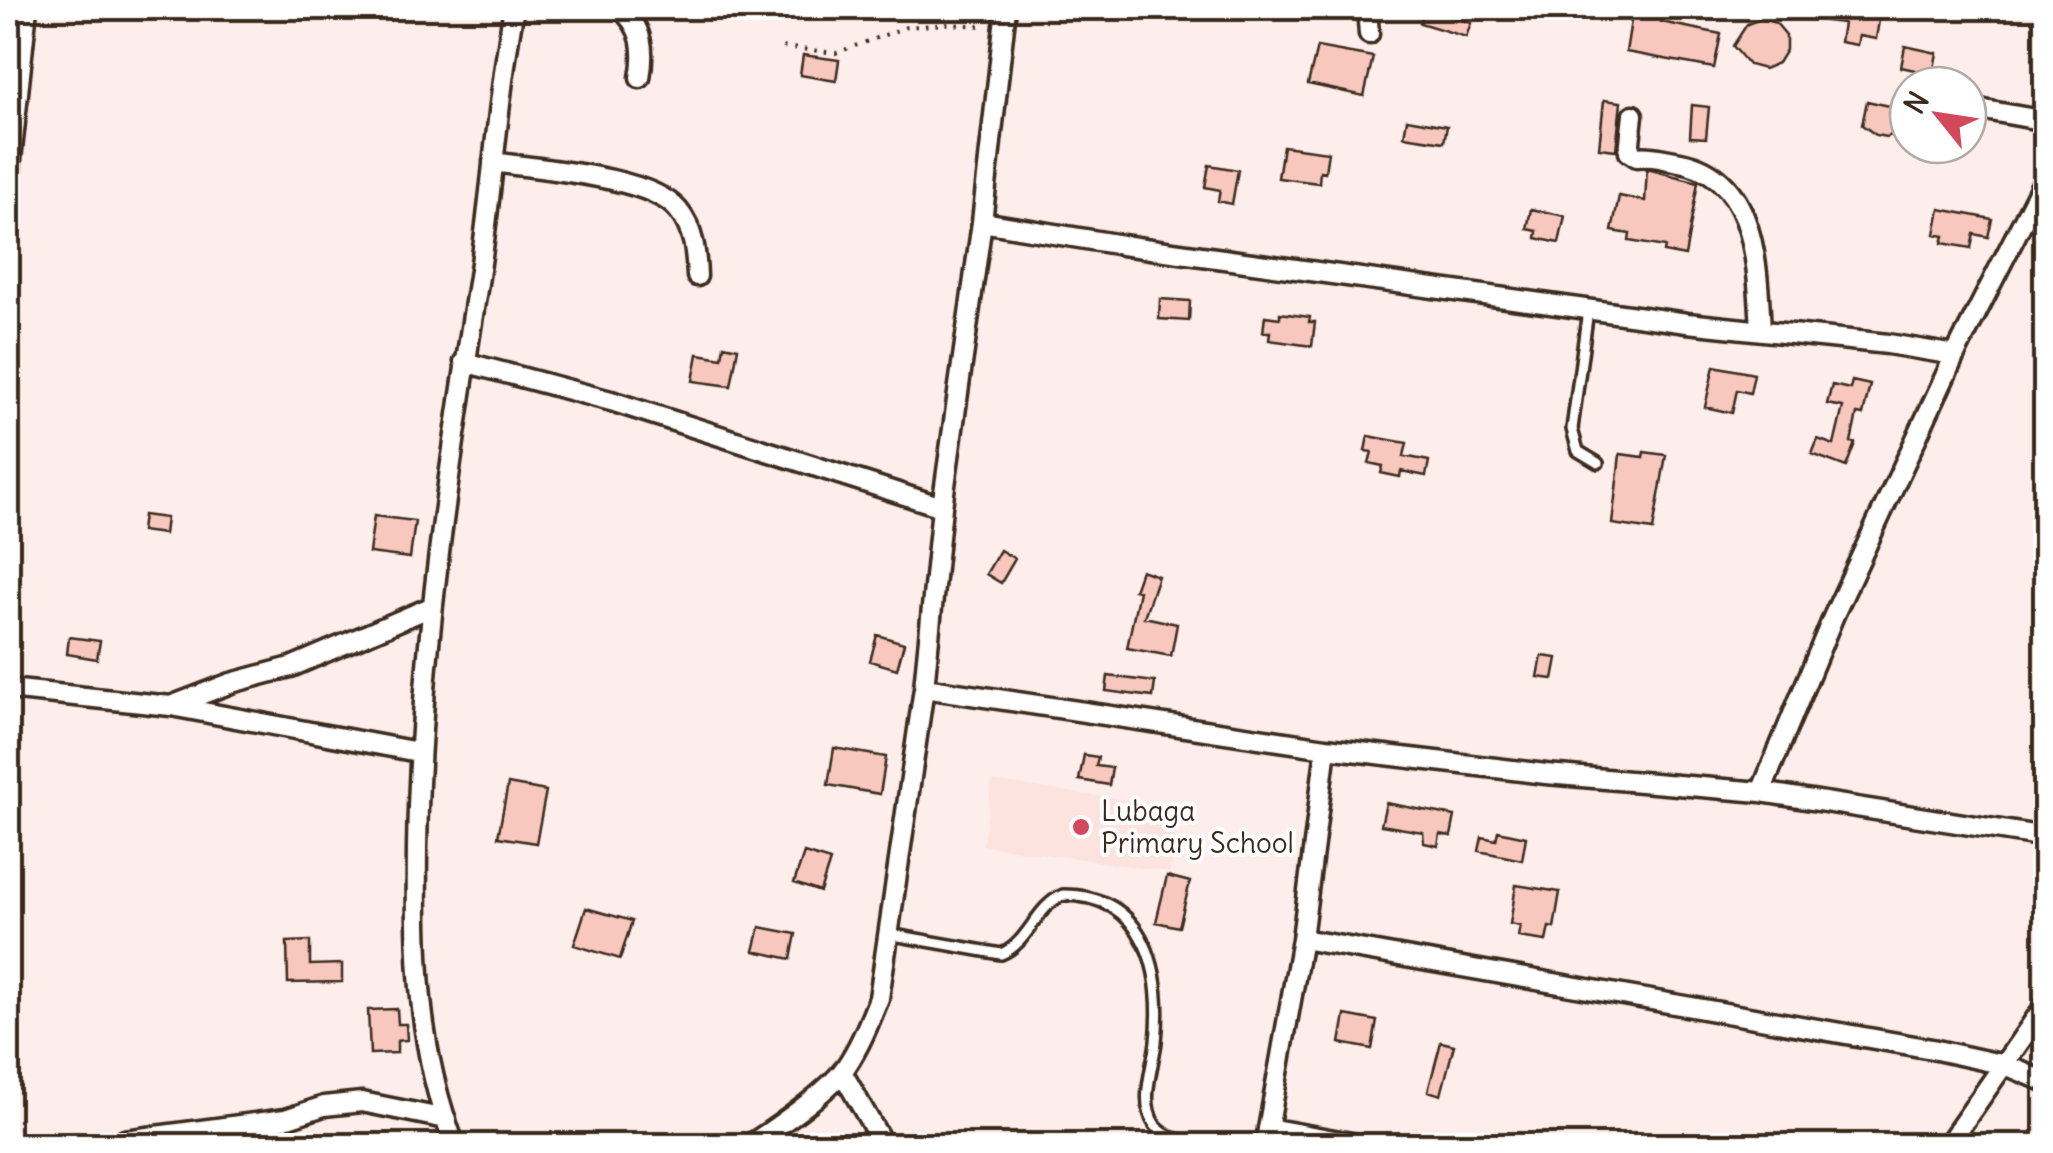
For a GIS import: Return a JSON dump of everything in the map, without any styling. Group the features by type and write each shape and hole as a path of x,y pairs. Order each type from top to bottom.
{"street":[{"path":"8,188 27,8"},
{"path":"455,1146 427,1049 416,964 418,752 432,607 514,8"},
{"path":"620,8 641,34 644,57 640,78"},
{"path":"748,1146 842,1072 864,1038 878,998 924,688 942,506 982,222 1006,8"},
{"path":"1368,8 1369,34"},
{"path":"1988,110 2046,120"},
{"path":"1633,115 1629,152 1706,168 1736,197 1757,270 1761,330"},
{"path":"493,162 633,184 660,194 687,223 695,245 697,276"},
{"path":"1762,792 1834,615 1955,355 2046,176"},
{"path":"982,222 1122,246 1588,310 1955,355"},
{"path":"464,362 611,401 942,506"},
{"path":"171,706 231,683 291,667 432,607"},
{"path":"924,688 1326,748 1546,774 1762,792 2046,837"},
{"path":"8,689 171,706 418,752"},
{"path":"1326,748 1302,939 1266,1137 1365,1145"},
{"path":"1302,939 1676,1002 2005,1066 2046,1082"},
{"path":"1947,1146 2046,1004"},
{"path":"842,1072 884,1146"},
{"path":"116,1146 125,1140 284,1119 324,1106 362,1102 446,1119"}],"lane":[{"path":"1588,310 1572,429 1578,451 1598,464"},
{"path":"888,934 1001,954 1023,938 1043,909 1063,895 1094,900 1114,910 1144,939 1154,976 1157,1031 1148,1110 1161,1132 1204,1146"}],"path":[{"path":"783,48 836,52 906,27 1004,27"}],"shaded area":[{"name":"Lubaga Primary School","path":"992,781 1180,808 1170,872 983,845"}],"building":[{"path":"1425,8 1471,23 1466,37 1420,23"},
{"path":"1633,8 1663,8 1661,22 1721,34 1714,68 1626,52"},
{"path":"1793,8 1881,8 1876,39 1859,36 1857,45 1840,42 1843,23 1792,17"},
{"path":"1761,19 1776,23 1786,35 1786,50 1778,63 1764,69 1749,65 1733,46 1747,24"},
{"path":"1905,46 1937,53 1935,65 1901,65"},
{"path":"1317,47 1373,57 1364,96 1308,84"},
{"path":"803,55 839,60 836,81 800,75"},
{"path":"1604,100 1621,102 1616,150 1599,148"},
{"path":"1867,101 1888,106 1888,136 1876,135 1862,125"},
{"path":"1692,105 1709,107 1706,138 1690,137"},
{"path":"1407,119 1447,126 1444,142 1404,136"},
{"path":"1283,146 1328,152 1319,183 1278,178"},
{"path":"1209,165 1238,170 1232,204 1218,201 1220,190 1205,187"},
{"path":"1647,169 1698,182 1685,256 1664,252 1665,247 1629,241 1630,234 1612,231 1619,196 1645,201"},
{"path":"1531,209 1565,216 1559,243 1536,238 1537,231 1527,229"},
{"path":"1940,209 1992,219 1988,237 1974,234 1971,248 1942,243 1944,236 1935,234"},
{"path":"1160,299 1190,301 1189,321 1159,319"},
{"path":"1280,313 1310,317 1309,322 1315,322 1312,346 1269,340 1270,332 1263,332 1265,316 1280,318"},
{"path":"724,345 738,348 731,386 693,381 698,354 722,358"},
{"path":"1714,366 1754,374 1750,393 1737,390 1732,413 1705,407"},
{"path":"1852,381 1870,385 1863,415 1857,414 1851,442 1855,443 1846,467 1812,454 1818,439 1834,445 1843,407 1827,404 1832,385 1850,389"},
{"path":"1368,436 1407,443 1404,456 1429,461 1426,476 1401,471 1400,477 1381,473 1383,466 1369,463 1372,452 1365,451"},
{"path":"1644,452 1666,455 1653,530 1612,524 1620,454 1643,457"},
{"path":"143,515 166,518 164,534 141,531"},
{"path":"374,516 415,521 410,558 369,553"},
{"path":"1000,550 1015,559 1001,583 986,574"},
{"path":"1141,570 1158,576 1144,617 1177,624 1171,656 1127,648 1139,591 1134,590"},
{"path":"877,635 904,643 897,669 870,661"},
{"path":"69,637 100,641 97,659 67,654"},
{"path":"1542,656 1557,658 1553,679 1538,677"},
{"path":"1108,676 1155,682 1153,697 1106,691"},
{"path":"834,748 886,757 880,794 828,785"},
{"path":"1084,755 1098,757 1096,766 1112,768 1109,785 1079,780"},
{"path":"508,784 546,791 536,843 498,837"},
{"path":"1386,803 1455,816 1451,836 1440,834 1438,846 1424,843 1423,832 1381,825"},
{"path":"1498,831 1526,837 1522,860 1479,851 1482,837 1496,840"},
{"path":"804,853 830,861 820,892 794,883"},
{"path":"1167,876 1190,882 1179,927 1156,922"},
{"path":"1516,885 1560,892 1554,928 1549,927 1546,941 1518,937 1520,926 1510,924"},
{"path":"586,908 632,921 620,959 574,945"},
{"path":"760,927 796,934 791,959 754,951"},
{"path":"310,941 310,965 342,964 342,982 288,983 287,942"},
{"path":"397,1009 398,1024 406,1024 407,1040 397,1041 397,1053 370,1054 368,1010"},
{"path":"1345,1015 1377,1021 1372,1049 1340,1043"},
{"path":"1441,1042 1454,1045 1441,1095 1428,1091"}],"place":[{"name":"Lubaga Primary School","path":"1081,827"}]}
